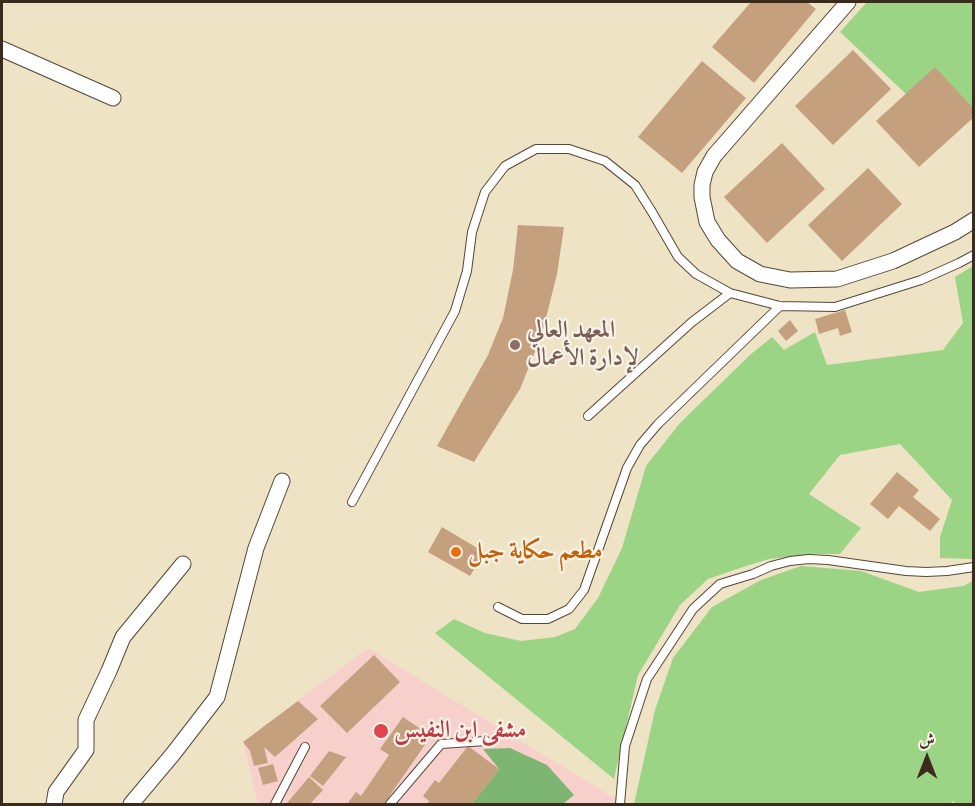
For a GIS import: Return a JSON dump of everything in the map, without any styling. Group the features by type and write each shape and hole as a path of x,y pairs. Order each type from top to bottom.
{"street":[{"path":"848,2 714,156 705,172 702,185 707,222 718,240 737,261 760,274 790,280 837,279 893,261 955,232 974,220"},
{"path":"2,49 113,98"},
{"path":"131,804 217,697 256,548 282,481"},
{"path":"54,804 56,792 86,750 86,720 123,637 183,564"}],"lane":[{"path":"352,502 455,311 467,271 472,232 485,192 505,166 536,149 569,149 605,161 635,185 678,257 696,273 730,293 780,306 835,307 921,280 974,255"},
{"path":"588,416 692,322 730,293"},
{"path":"498,607 522,619 548,620 569,609 584,590 627,468 640,445 658,424 780,306"},
{"path":"621,804 625,747 647,679 693,609 720,584 771,566 809,559 926,572 974,567"},
{"path":"390,804 441,744 486,741"},
{"path":"275,804 305,747"}],"shaded area":[{"name":"مشفى ابن النفيس","path":"368,648 624,804 258,804 243,742"}],"green space":[{"path":"867,2 973,2 973,109 906,94 840,32"},
{"path":"973,266 973,559 940,558 940,537 952,500 900,444 840,455 809,494 861,528 840,554 813,554 769,559 740,568 708,579 680,605 638,675 614,779 435,633 454,619 485,633 521,641 555,637 575,629 598,598 622,548 646,466 680,423 750,355 772,337 784,350 815,332 827,365 943,350 963,323 955,277"},
{"path":"801,566 861,571 919,592 963,586 973,581 973,804 956,804 953,801 950,804 634,804 655,710 673,658 712,607 761,580"},
{"path":"510,748 547,765 574,795 563,804 472,804 499,769 483,749"}],"building":[{"path":"751,2 807,2 816,9 754,83 712,47"},
{"path":"853,50 891,89 833,145 795,106"},
{"path":"702,61 746,98 682,173 638,137"},
{"path":"935,67 974,109 974,117 919,167 876,121"},
{"path":"782,143 825,189 767,243 724,197"},
{"path":"868,168 902,204 842,261 808,225"},
{"name":"المعهد العالي لإدارة الأعمال","path":"518,225 564,227 557,274 542,334 520,389 474,462 437,446 488,355 503,318 513,270"},
{"path":"845,310 852,332 840,336 838,328 819,334 815,319"},
{"path":"790,320 798,331 786,341 778,331"},
{"path":"897,472 919,490 913,497 940,519 930,531 899,506 888,519 870,504"},
{"name":"مطعم حكاية جبل","path":"442,527 484,552 470,576 428,552"},
{"path":"374,655 400,682 347,733 320,706"},
{"path":"298,701 318,719 275,757 264,747 268,763 254,766 250,751 243,742"},
{"path":"403,717 431,736 384,804 347,804 356,792 361,796 389,755 380,749"},
{"path":"468,746 499,769 472,804 427,804 429,801 423,796 435,780 439,783"},
{"path":"329,751 346,757 323,786 310,776"},
{"path":"273,764 278,781 263,785 258,768"},
{"path":"309,777 323,790 310,804 287,803"}],"place":[{"name":"المعهد العالي لإدارة الأعمال","path":"515,345"},
{"name":"مطعم حكاية جبل","path":"456,552"},
{"name":"مشفى ابن النفيس","path":"381,731"}]}
